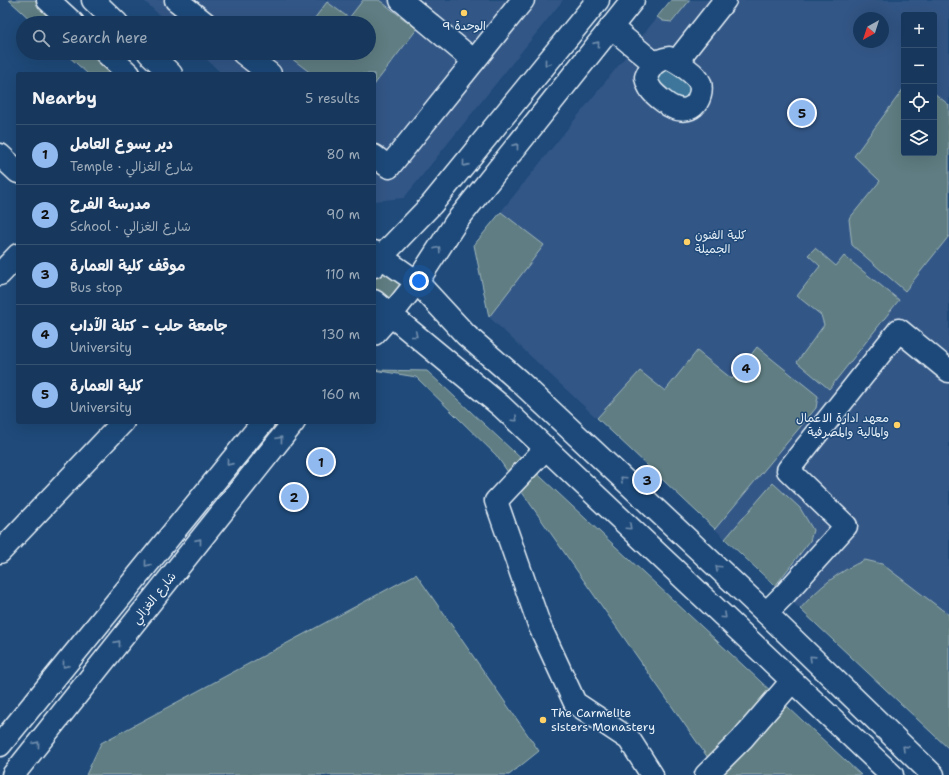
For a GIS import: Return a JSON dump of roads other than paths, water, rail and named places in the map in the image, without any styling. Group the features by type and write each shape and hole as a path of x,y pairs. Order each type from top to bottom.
{"main road":[{"path":"48,0 65,16"},
{"path":"93,0 110,16"},
{"path":"401,0 474,61"},
{"path":"376,157 389,167 523,0"},
{"path":"598,0 432,204 376,259 417,282 466,334 519,381 766,613 933,775"},
{"path":"376,332 392,316 417,282 456,222 633,0"},
{"path":"677,61 725,0"},
{"path":"184,2 198,16"},
{"path":"611,27 654,63"},
{"path":"669,58 677,61 696,78 700,84 698,102 686,110 679,110 670,107 652,92 646,77 654,63 660,59 669,58"},
{"path":"114,60 127,72"},
{"path":"156,60 169,72"},
{"path":"253,60 268,72"},
{"path":"0,155 16,170"},
{"path":"0,274 16,257"},
{"path":"376,303 501,406 892,775"},
{"path":"766,613 846,526 788,470 898,330 949,371"},
{"path":"0,552 121,424"},
{"path":"0,745 261,424"},
{"name":"شارع الغزالي","path":"13,775 292,424"},
{"path":"546,448 496,501 540,628 575,703 629,739 652,775"},
{"path":"706,775 742,739 792,681"}],"place":[{"name":"الوحدة 9","path":"464,13"},
{"name":"كلية العمارة","path":"802,113"},
{"name":"كلية الفنون الجميلة","path":"687,242"},
{"name":"جامعة حلب - كتلة الآداب","path":"746,368"},
{"name":"معهد ادارة الاعمال والمالية والمصرفية","path":"897,425"},
{"name":"دير يسوع العامل","path":"321,462"},
{"name":"موقف كلية العمارة","path":"647,480"},
{"name":"مدرسة الفرح","path":"294,497"},
{"name":"The Carmelite sisters Monastery","path":"543,720"}]}
